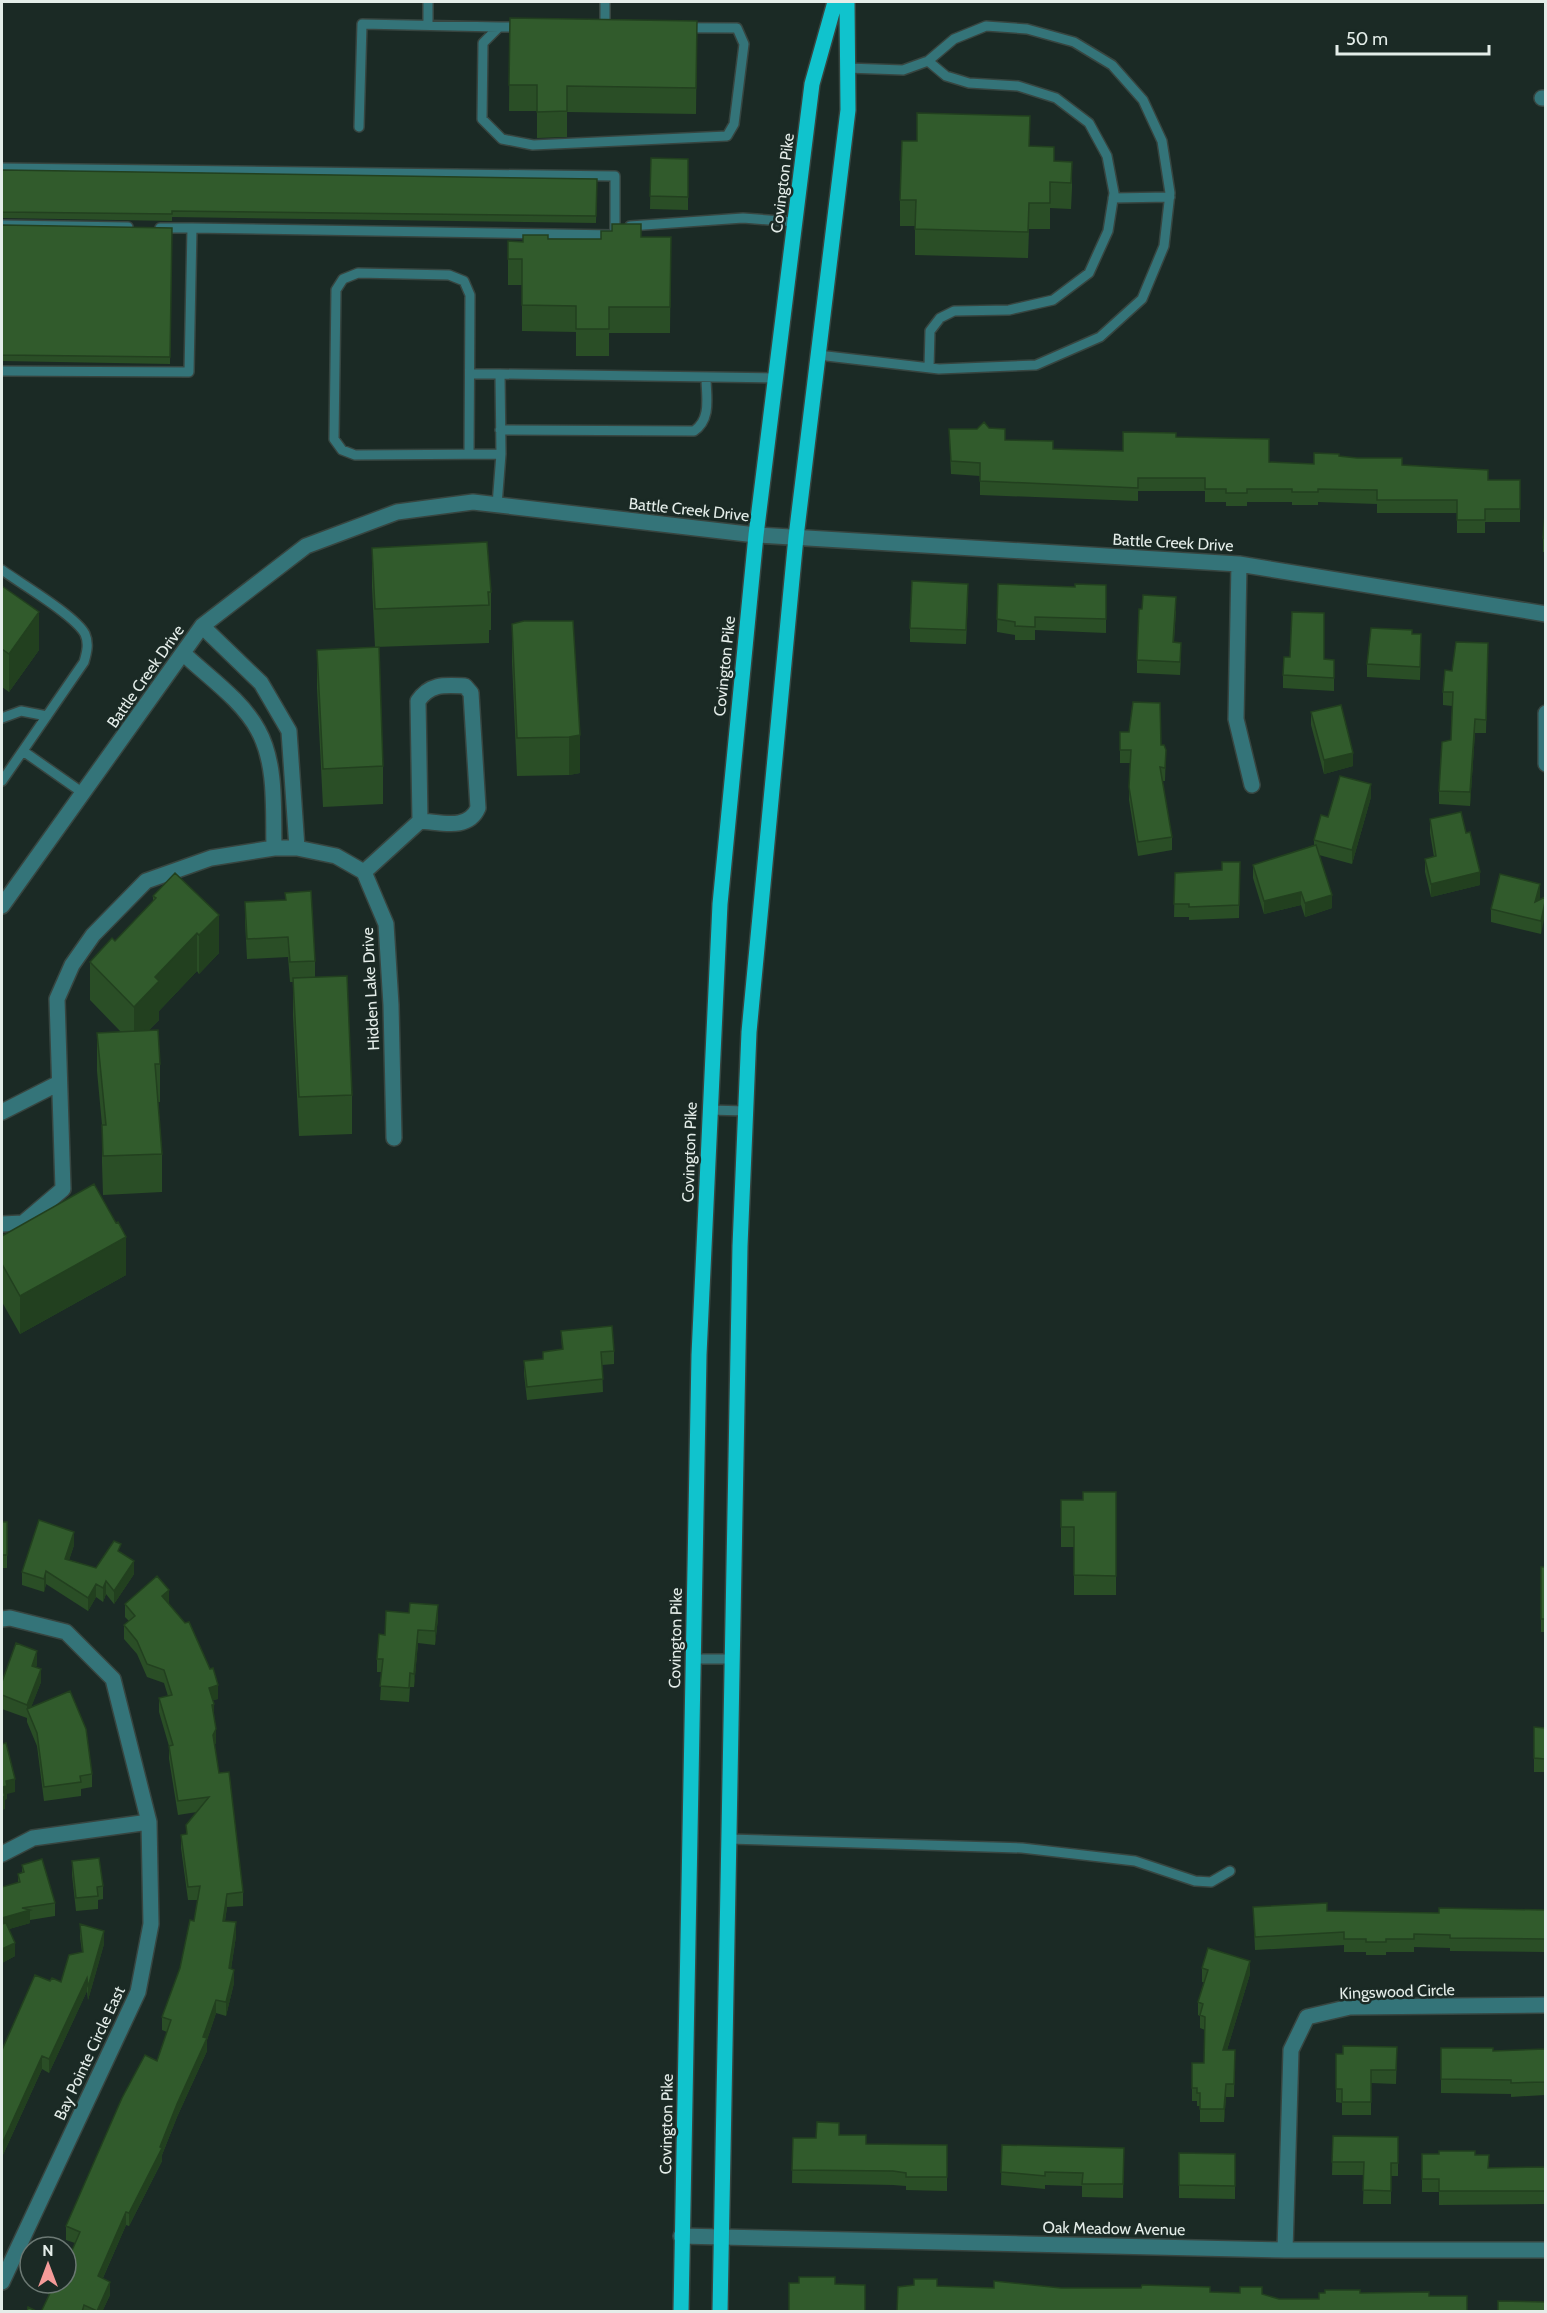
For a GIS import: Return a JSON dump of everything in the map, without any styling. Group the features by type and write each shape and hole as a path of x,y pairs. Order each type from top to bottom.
{"main road":[{"name":"Covington Pike","path":"681,2312 699,1354 720,904 756,535 812,84 835,2"},
{"path":"720,2312 740,1257 749,1032 796,537 848,110 847,2"}],"street":[{"name":"Battle Creek Drive","path":"2,906 184,654 201,627 306,546 397,512 473,502 756,535 1239,564 1545,614"},
{"path":"1239,564 1236,719 1252,785"},
{"path":"201,627 261,683 289,731 297,849"},
{"path":"184,654 245,711 259,731 270,769 274,849"},
{"path":"2,1224 23,1223 63,1189 57,999 72,965 93,935 146,881 211,858 274,849 297,849 336,856 364,872 420,821 465,823 473,818 478,808 471,693 465,686 436,685 422,694 418,701 420,821"},
{"path":"1545,713 1545,764"},
{"name":"Hidden Lake Drive","path":"364,872 386,924 392,1005 394,1138"},
{"path":"2,1112 59,1083"},
{"name":"Bay Pointe Circle East","path":"2,1619 10,1618 66,1632 113,1679 149,1822 151,1924 138,1992 2,2282"},
{"path":"2,1854 33,1838 149,1822"},
{"name":"Kingswood Circle","path":"1285,2250 1291,2050 1307,2016 1350,2007 1545,2005"},
{"name":"Oak Meadow Avenue","path":"681,2236 1285,2250 1545,2250"}],"lane":[{"path":"428,2 428,25"},
{"path":"605,2 605,28"},
{"path":"359,127 362,24 737,28 744,44 734,124 727,136 533,145 502,139 482,119 483,43 498,27"},
{"path":"818,355 929,367 1036,365 1100,337 1142,299 1164,246 1170,197 1162,141 1143,100 1112,65 1074,42 1027,28 986,26 954,39 928,61 903,70 847,68"},
{"path":"928,61 946,76 969,82 1018,86 1056,98 1089,123 1107,156 1113,198 1108,231 1089,273 1053,300 1009,310 954,311 940,318 930,331 929,367"},
{"path":"2,168 615,176 615,235 2,225"},
{"path":"1113,198 1170,197"},
{"path":"615,226 743,218 795,222"},
{"path":"2,370 189,372 192,228"},
{"path":"469,453 470,295 464,281 449,275 358,273 343,279 336,290 334,439 342,450 355,455 501,454"},
{"path":"470,374 776,378"},
{"path":"497,505 501,454 500,374"},
{"path":"500,430 694,431 703,425 706,417 706,377"},
{"path":"2,570 75,622 85,633 88,647 84,662 2,781"},
{"path":"2,718 21,711 47,716"},
{"path":"23,751 83,794"},
{"path":"709,1110 746,1111"},
{"path":"693,1659 733,1659"},
{"path":"729,1839 1022,1848 1135,1861 1195,1881 1211,1882 1230,1871"}],"building":[{"path":"510,18 697,21 696,88 567,86 567,111 537,112 537,85 509,85"},
{"path":"917,113 1030,116 1029,146 1054,147 1054,161 1072,162 1071,183 1050,182 1050,203 1029,203 1028,232 915,229 916,200 900,200 902,141 917,141"},
{"path":"651,158 688,159 688,197 650,196"},
{"path":"2,170 597,179 596,216 172,211 172,214 2,212"},
{"path":"612,224 641,224 641,237 671,237 670,307 609,307 609,329 576,329 576,306 522,305 522,259 508,259 508,241 523,242 523,235 548,235 548,239 601,239 601,231 612,231"},
{"path":"2,225 172,228 170,357 2,355"},
{"path":"984,422 989,428 1005,429 1005,440 1053,441 1053,449 1123,451 1123,432 1176,433 1176,437 1269,439 1269,462 1314,464 1314,453 1339,454 1339,456 1357,458 1402,458 1402,465 1488,470 1488,480 1520,480 1520,509 1485,509 1485,520 1457,520 1457,500 1377,500 1377,490 1318,489 1318,492 1292,492 1292,489 1247,489 1247,493 1226,493 1226,489 1205,489 1205,478 1138,478 1138,488 980,481 980,463 951,461 949,429 977,429"},
{"path":"1545,514 1545,539 1543,538"},
{"path":"487,542 491,592 488,592 489,605 375,609 372,548"},
{"path":"912,581 968,584 966,630 910,628"},
{"path":"998,584 1075,587 1075,584 1106,585 1106,619 1035,617 1035,627 1015,626 1015,622 997,619"},
{"path":"2,586 39,612 9,654 2,649"},
{"path":"1143,595 1176,597 1173,642 1181,643 1180,662 1137,660 1139,609 1142,609"},
{"path":"1292,612 1324,613 1324,659 1334,660 1334,678 1283,675 1284,657 1290,657"},
{"path":"524,621 573,621 580,735 517,738 512,624"},
{"path":"1371,628 1412,630 1412,634 1421,634 1420,667 1367,664"},
{"path":"1456,642 1488,643 1486,720 1475,719 1470,792 1439,791 1442,742 1451,740 1453,692 1443,692 1445,670 1452,671"},
{"path":"379,647 383,766 323,769 317,650"},
{"path":"1133,702 1160,703 1161,745 1164,745 1166,750 1165,768 1160,767 1172,837 1138,842 1129,787 1131,750 1120,750 1120,732 1129,732"},
{"path":"1341,705 1353,753 1324,760 1311,712"},
{"path":"1340,776 1371,784 1352,850 1314,840 1321,815 1328,817"},
{"path":"1461,812 1466,833 1470,832 1480,872 1431,884 1425,859 1436,856 1430,819"},
{"path":"1316,845 1332,895 1305,903 1301,892 1264,901 1253,865"},
{"path":"1222,862 1240,862 1239,905 1189,907 1189,904 1174,904 1175,873 1222,870"},
{"path":"175,873 219,915 199,935 197,933 155,977 159,981 134,1007 90,962 112,938 115,941 156,898 153,896"},
{"path":"1500,874 1540,884 1535,902 1545,897 1541,921 1491,909"},
{"path":"311,891 315,961 290,962 288,937 247,939 245,902 286,900 285,893"},
{"path":"347,976 352,1095 299,1097 293,978"},
{"path":"158,1030 160,1064 155,1064 162,1154 103,1156 102,1125 106,1125 97,1033"},
{"path":"94,1184 126,1237 20,1296 2,1264 2,1236"},
{"path":"612,1326 614,1351 601,1352 603,1379 527,1387 524,1361 543,1359 543,1352 563,1349 561,1331"},
{"path":"1083,1492 1116,1492 1116,1576 1074,1575 1074,1527 1061,1527 1061,1500 1083,1500"},
{"path":"39,1520 74,1532 65,1559 96,1568 114,1541 121,1544 118,1551 134,1561 114,1591 106,1581 103,1588 96,1584 88,1598 46,1571 44,1579 22,1572"},
{"path":"2,1522 7,1522 7,1555 2,1555"},
{"path":"1541,1567 1545,1567 1545,1619 1541,1619"},
{"path":"157,1576 169,1590 162,1596 185,1623 189,1622 210,1669 213,1668 218,1685 209,1688 214,1704 212,1705 216,1729 213,1735 219,1773 229,1772 243,1892 227,1894 223,1921 236,1922 229,1968 234,1970 226,2002 216,2000 203,2037 207,2038 177,2104 160,2147 162,2148 129,2213 126,2212 98,2276 110,2282 97,2311 84,2305 82,2312 41,2312 49,2295 78,2295 78,2237 80,2232 66,2226 122,2098 145,2055 157,2061 171,2020 162,2017 180,1968 190,1920 194,1921 200,1886 188,1887 181,1835 187,1834 186,1825 209,1797 178,1801 169,1746 173,1745 159,1698 172,1695 164,1670 147,1664 137,1641 124,1625 135,1616 125,1604"},
{"path":"410,1603 438,1605 435,1631 418,1630 414,1674 410,1673 409,1688 380,1686 383,1659 377,1659 379,1634 385,1635 386,1611 409,1613"},
{"path":"16,1643 37,1651 32,1666 41,1669 27,1705 2,1695 2,1682"},
{"path":"70,1691 86,1729 92,1774 80,1776 81,1782 44,1787 37,1733 27,1709"},
{"path":"1534,1727 1545,1728 1545,1759 1534,1758"},
{"path":"6,1743 15,1779 6,1781 7,1786 2,1787 2,1744"},
{"path":"99,1858 103,1886 97,1887 98,1896 76,1898 72,1861"},
{"path":"42,1859 55,1903 22,1908 30,1910 2,1918 2,1887 20,1882 18,1874 24,1872 22,1865"},
{"path":"1327,1903 1327,1911 1439,1913 1439,1908 1545,1910 1545,1939 1450,1938 1450,1935 1414,1934 1414,1939 1366,1942 1366,1939 1344,1939 1344,1932 1255,1937 1253,1907"},
{"path":"6,1923 15,1943 2,1949 2,1924"},
{"path":"80,1924 104,1931 88,1987 87,1978 49,2059 42,2056 2,2144 2,2050 35,1975 50,1981 52,1978 61,1982 69,1955 83,1952"},
{"path":"1208,1948 1250,1961 1223,2050 1235,2050 1234,2084 1226,2084 1224,2109 1200,2109 1200,2093 1197,2093 1197,2088 1192,2088 1192,2063 1204,2063 1205,2017 1200,2015 1203,2004 1198,2002 1208,1970 1202,1968"},
{"path":"1343,2046 1397,2047 1396,2070 1371,2070 1371,2102 1342,2102 1342,2089 1336,2089 1336,2054 1343,2054"},
{"path":"1441,2048 1493,2048 1493,2051 1545,2049 1545,2082 1511,2083 1511,2080 1441,2079"},
{"path":"817,2122 839,2123 839,2135 866,2135 866,2144 947,2145 947,2177 906,2177 906,2173 893,2171 792,2170 793,2138 816,2138"},
{"path":"1333,2136 1398,2137 1398,2163 1391,2163 1391,2191 1363,2190 1364,2162 1332,2162"},
{"path":"1002,2145 1124,2148 1123,2184 1082,2184 1083,2173 1045,2172 1045,2176 1001,2172"},
{"path":"1439,2151 1475,2151 1475,2155 1489,2155 1488,2168 1545,2167 1545,2191 1439,2191 1439,2179 1422,2179 1422,2154 1439,2154"},
{"path":"1179,2153 1235,2154 1235,2186 1179,2185"},
{"path":"799,2277 835,2277 835,2284 865,2285 865,2312 789,2312 789,2283 799,2283"},
{"path":"914,2279 937,2279 937,2286 994,2288 994,2281 1061,2288 1141,2288 1142,2285 1210,2287 1210,2292 1240,2293 1240,2287 1262,2287 1262,2294 1279,2299 1319,2299 1319,2293 1325,2293 1325,2290 1360,2290 1360,2293 1429,2292 1429,2296 1467,2296 1467,2312 897,2312 898,2287 914,2285"},
{"path":"1498,2301 1545,2302 1545,2312 1498,2312"},
{"path":"28,2307 38,2312 27,2312"}]}
